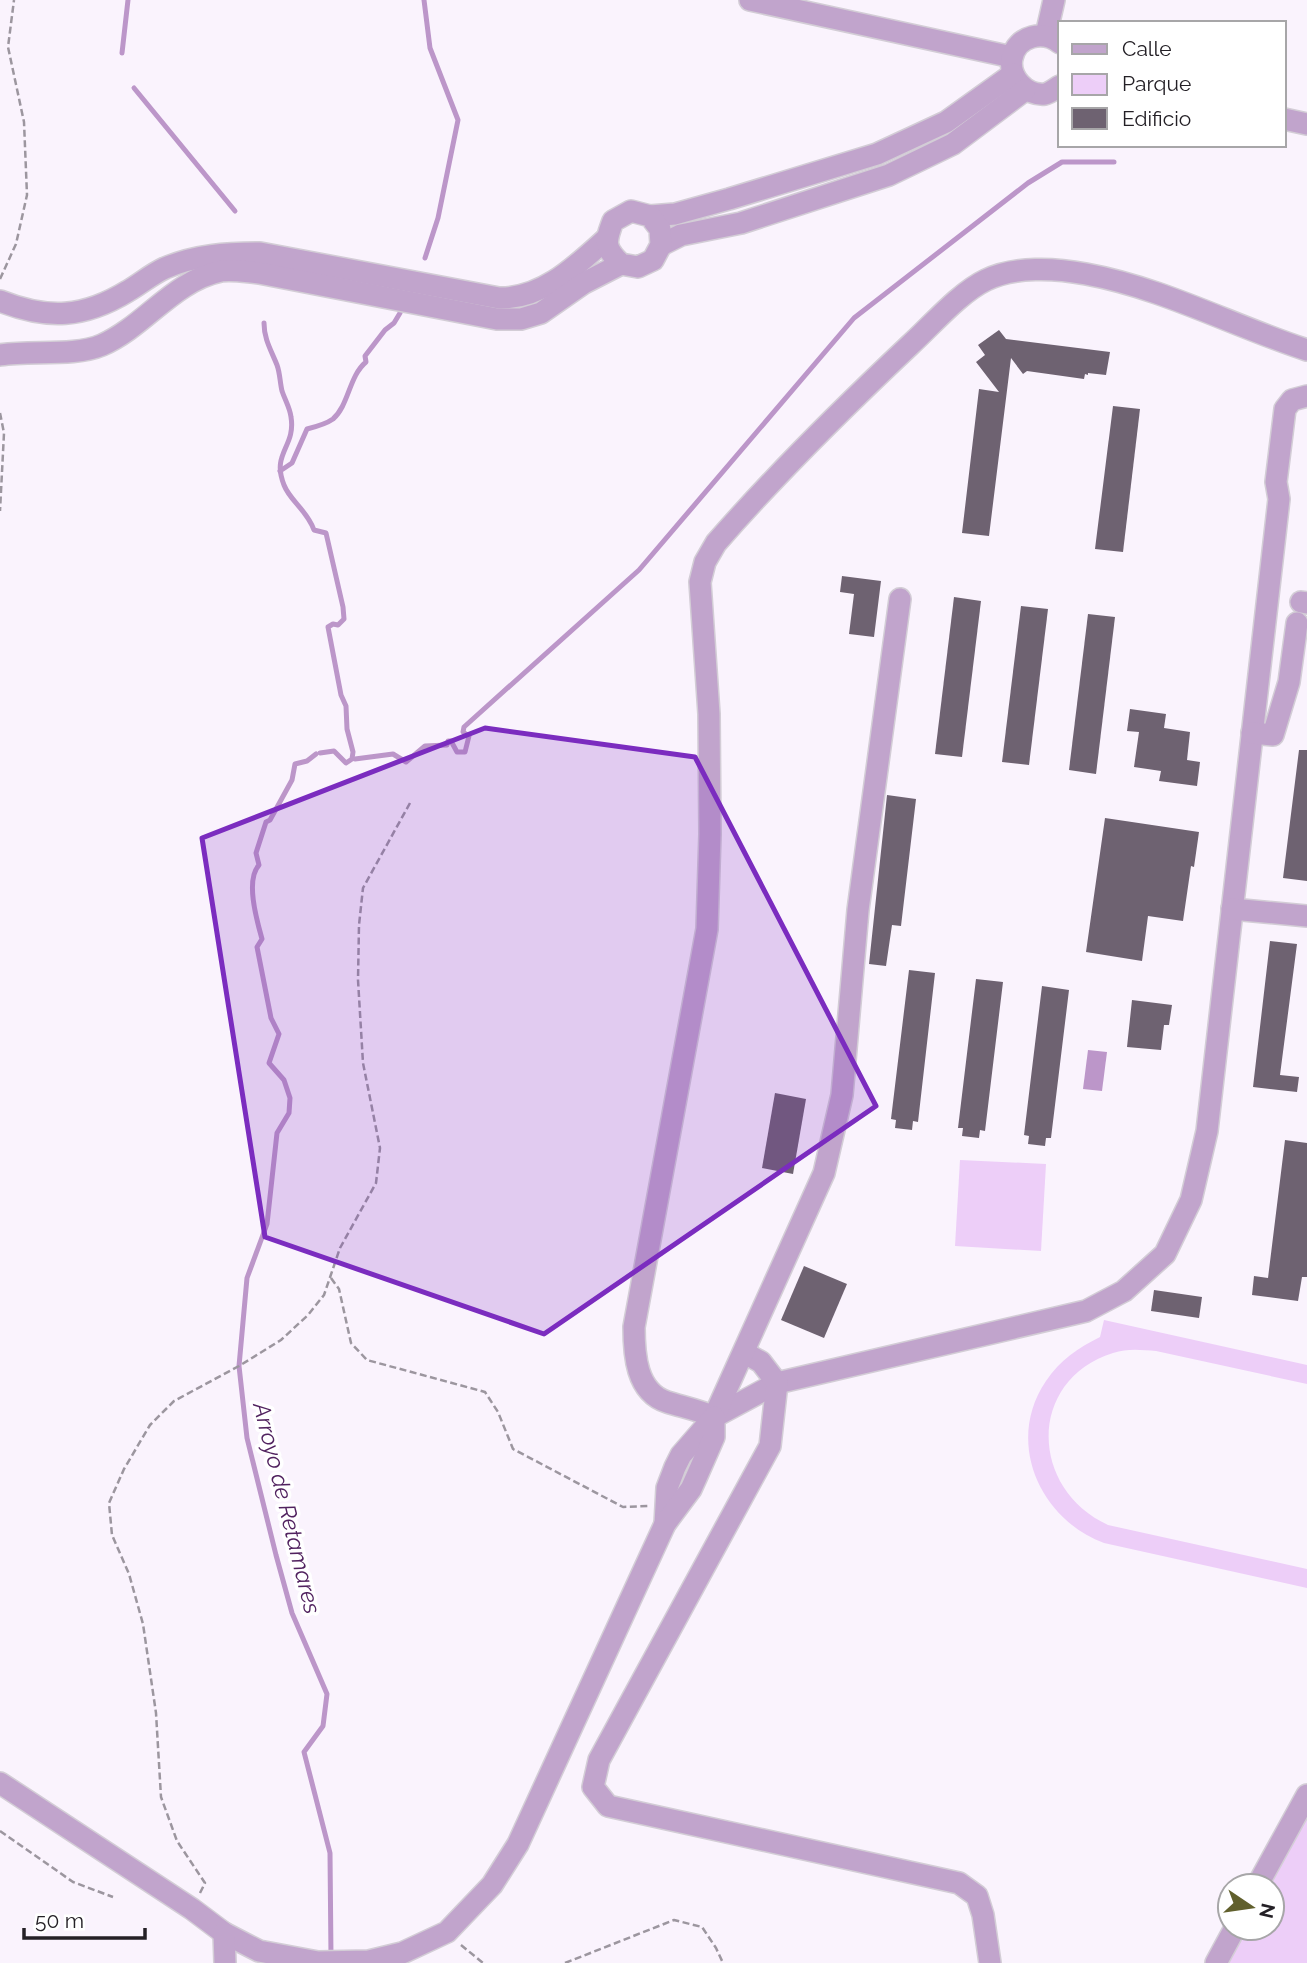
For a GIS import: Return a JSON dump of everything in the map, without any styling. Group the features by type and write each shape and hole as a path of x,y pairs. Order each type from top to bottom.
{"street":[{"path":"750,0 1017,74 1044,94 1058,87"},
{"path":"661,245 681,235 741,223 888,175 953,144 1017,74 1022,42 1035,35 1053,39 1054,0"},
{"path":"0,301 24,310 52,314 87,311 127,292 161,270 190,258 220,253 260,253 499,298 518,298 538,290 574,268 606,239 613,221 631,211 650,216 675,214 877,154 946,122 1017,74"},
{"path":"1286,119 1307,124"},
{"path":"606,239 610,254 621,264 638,267 653,260 661,245 660,229 650,216"},
{"path":"0,355 24,351 71,352 100,345 134,327 175,291 222,271 259,273 497,319 521,320 541,313 584,283 621,264"},
{"path":"714,1417 649,1393 639,1372 634,1350 634,1326 707,929 710,834 709,714 700,591 705,562 716,542 836,414 954,304 984,281 1007,272 1037,270 1084,273 1156,291 1307,350"},
{"path":"518,298 521,320"},
{"path":"714,1417 777,1383 1086,1311 1124,1291 1164,1254 1191,1200 1206,1130 1279,499 1276,482 1285,409 1292,400 1307,396"},
{"path":"0,1783 225,1933 259,1951 318,1962 340,1963 369,1961 402,1954 447,1932 492,1885 517,1844 665,1524 667,1488 675,1467 681,1455 714,1417 824,1173 842,1095 858,910 900,599"},
{"path":"1252,733 1273,735 1300,632 1263,639"},
{"path":"1232,909 1307,916"},
{"path":"745,1353 761,1362 777,1383 770,1446 599,1760 593,1787 608,1806 959,1883 976,1896 983,1915 990,1963"},
{"path":"1265,1872 1307,1794"},
{"path":"225,1933 225,1963"},
{"path":"1216,1963 1227,1942"}],"path":[{"path":"0,279 16,244 27,195 23,121 8,47 14,0"},
{"path":"0,413 4,433 0,511"},
{"path":"192,1909 205,1883 177,1841 160,1797 156,1713 143,1624 129,1574 112,1535 108,1503 150,1425 174,1401 281,1340 316,1305 324,1295 340,1248 376,1183 380,1148 363,1063 358,980 359,925 363,888 410,803"},
{"path":"330,1277 339,1289 351,1343 368,1360 485,1392 498,1412 513,1449 623,1507 654,1505 665,1524"},
{"path":"0,1831 73,1882 114,1897"},
{"path":"565,1963 674,1920 702,1927 723,1963"},
{"path":"447,1932 483,1963"}],"highlighted area":[{"path":"485,728 695,757 876,1106 544,1334 265,1237 202,838"}],"green space":[{"path":"960,1160 1046,1164 1041,1251 955,1246"},
{"path":"1104,1320 1307,1365 1307,1384 1156,1351 1119,1351 1085,1367 1065,1386 1053,1410 1049,1436 1052,1462 1063,1487 1082,1508 1108,1525 1307,1569 1307,1588 1104,1543 1081,1532 1062,1516 1046,1497 1035,1476 1029,1452 1029,1428 1034,1404 1057,1367 1077,1350 1100,1337"},
{"path":"1307,1807 1307,1963 1223,1963 1234,1942 1286,1942 1286,1872 1272,1872"}],"shaded area":[{"path":"1088,1050 1107,1052 1102,1091 1083,1089"}],"building":[{"path":"999,330 1006,339 1110,352 1106,375 1088,373 1084,379 1027,371 1023,374 1011,358 989,536 962,533 979,389 999,392 976,362 985,355 978,345"},
{"path":"1113,406 1140,409 1123,552 1095,549"},
{"path":"842,576 881,581 874,637 849,634 854,594 840,592"},
{"path":"954,597 981,601 962,757 935,754"},
{"path":"1021,606 1048,609 1029,765 1002,762"},
{"path":"1088,614 1115,617 1096,774 1069,770"},
{"path":"1130,709 1166,714 1164,728 1190,732 1187,760 1200,762 1197,786 1159,781 1161,771 1134,767 1139,732 1127,731"},
{"path":"1299,750 1307,750 1307,881 1283,878"},
{"path":"887,795 916,799 901,926 892,925 886,966 869,964"},
{"path":"1105,818 1199,832 1183,921 1148,916 1142,961 1086,952"},
{"path":"1270,941 1297,944 1280,1075 1299,1077 1297,1092 1253,1087"},
{"path":"909,970 935,973 918,1122 913,1121 912,1130 895,1128 896,1120 891,1119"},
{"path":"976,979 1003,982 985,1131 980,1130 979,1138 962,1136 963,1128 958,1128"},
{"path":"1042,986 1069,990 1051,1138 1046,1138 1045,1146 1028,1144 1029,1136 1024,1135"},
{"path":"1132,1000 1172,1005 1169,1025 1164,1025 1161,1050 1127,1047"},
{"path":"775,1093 806,1099 793,1174 762,1168"},
{"path":"1285,1140 1307,1143 1307,1277 1302,1277 1298,1301 1252,1295 1254,1276 1268,1278"},
{"path":"804,1266 847,1284 824,1338 781,1320"},
{"path":"1154,1290 1202,1297 1199,1318 1151,1311"}],"waterway":[{"name":"Arroyo de Retamares","path":"122,53 128,0"},
{"path":"424,0 430,48 458,120 438,218 425,258"},
{"name":"Arroyo de Retamares","path":"134,88 235,211"},
{"path":"355,759 393,754 406,762 425,746 447,745 448,741 451,741 457,752 465,752 469,736 463,732 464,727 639,570 854,318 1028,183 1062,162 1114,162"},
{"path":"280,471 292,463 307,429 333,419 338,413 356,375 366,362 365,356 400,313"},
{"name":"Arroyo de Retamares","path":"264,323 291,417 290,436 280,465 284,485 314,530 326,533 343,607 344,619 338,625 328,627 341,695 346,706 352,759 346,763 334,751 320,753"},
{"name":"Arroyo de Retamares","path":"316,754 307,761 295,764 292,780 270,820 266,822 256,853 259,865 252,890 262,939 257,947 271,1018 279,1034 269,1063 284,1080 290,1098 289,1113 277,1133 267,1224 247,1278 239,1366 247,1438 276,1555 292,1613 327,1694 323,1726 304,1752 330,1853 331,1957"}]}
